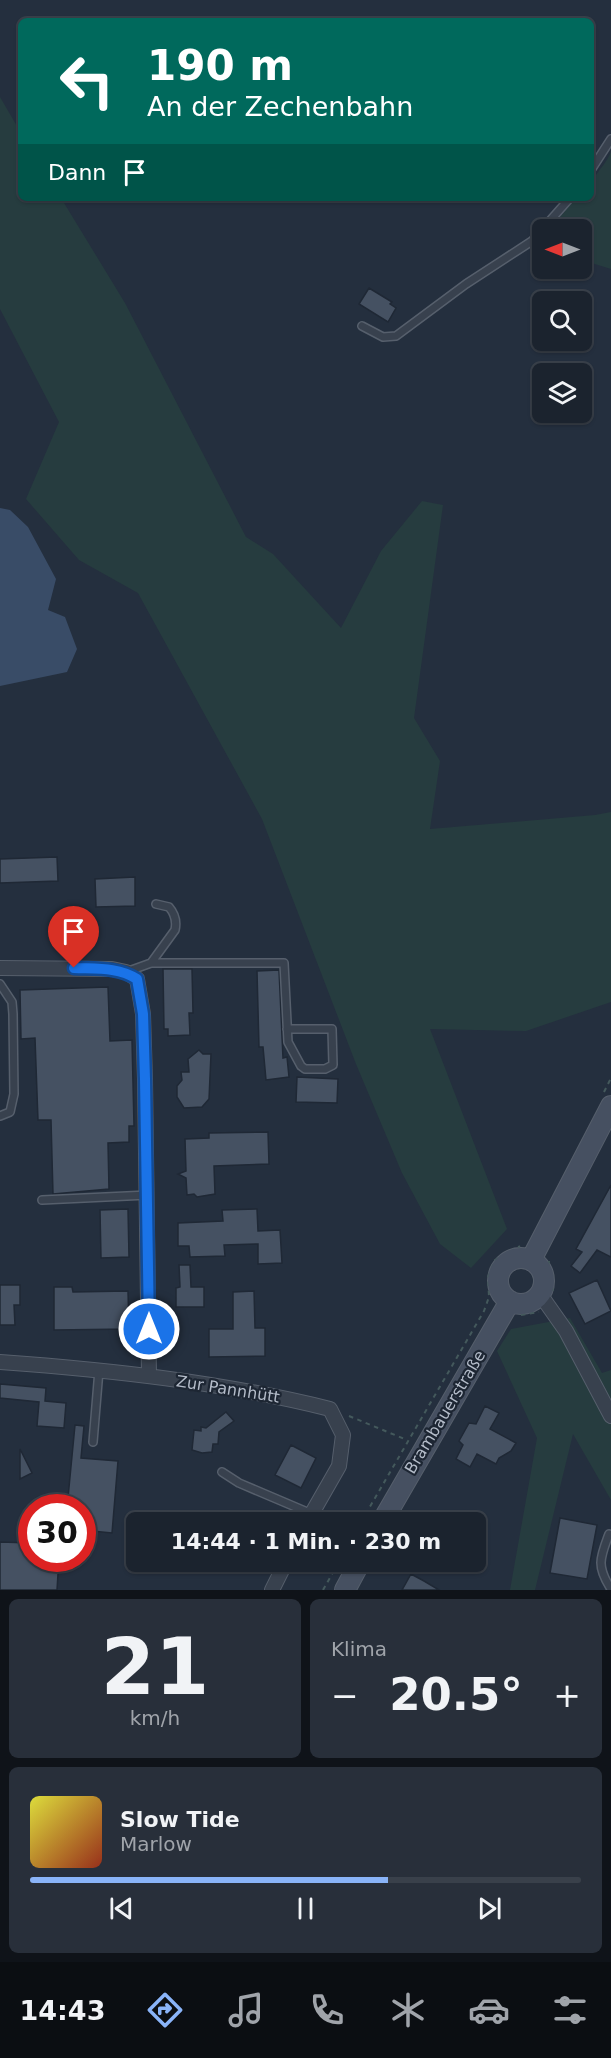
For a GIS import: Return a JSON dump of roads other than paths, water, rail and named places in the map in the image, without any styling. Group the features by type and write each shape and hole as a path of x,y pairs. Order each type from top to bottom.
{"main road":[{"path":"529,1251 543,1275 540,1294 526,1304 510,1301 501,1292 498,1281 500,1273 510,1261 523,1258 529,1251 611,1106"},
{"name":"Brambauerstraße","path":"385,1512 415,1445 510,1301"},
{"path":"345,1590 355,1572"}],"street":[{"path":"0,968 112,969 126,972 137,979 143,1014 148,1196 149,1376"},
{"path":"540,1294 566,1331 611,1416"},
{"name":"Zur Pannhütt","path":"0,1362 149,1376 285,1397 330,1409 343,1435 339,1466 313,1512"},
{"path":"272,1590 281,1572"}],"lane":[{"path":"594,165 611,139"},
{"path":"362,326 383,337 396,336 466,284 532,241 567,201"},
{"path":"151,963 175,930 176,924 175,916 169,907 156,904"},
{"path":"126,972 151,963 284,963 287,1029 288,1042 305,1069 325,1069 333,1065 332,1029 287,1029"},
{"path":"0,984 12,1002 14,1083 14,1103 10,1112 0,1116"},
{"path":"42,1200 148,1196"},
{"path":"93,1442 99,1370"},
{"path":"222,1472 298,1512"},
{"path":"609,1534 600,1563 601,1573 611,1588"}],"water":[{"path":"0,508 10,510 28,527 56,579 48,610 65,617 77,649 67,672 0,686"}]}
